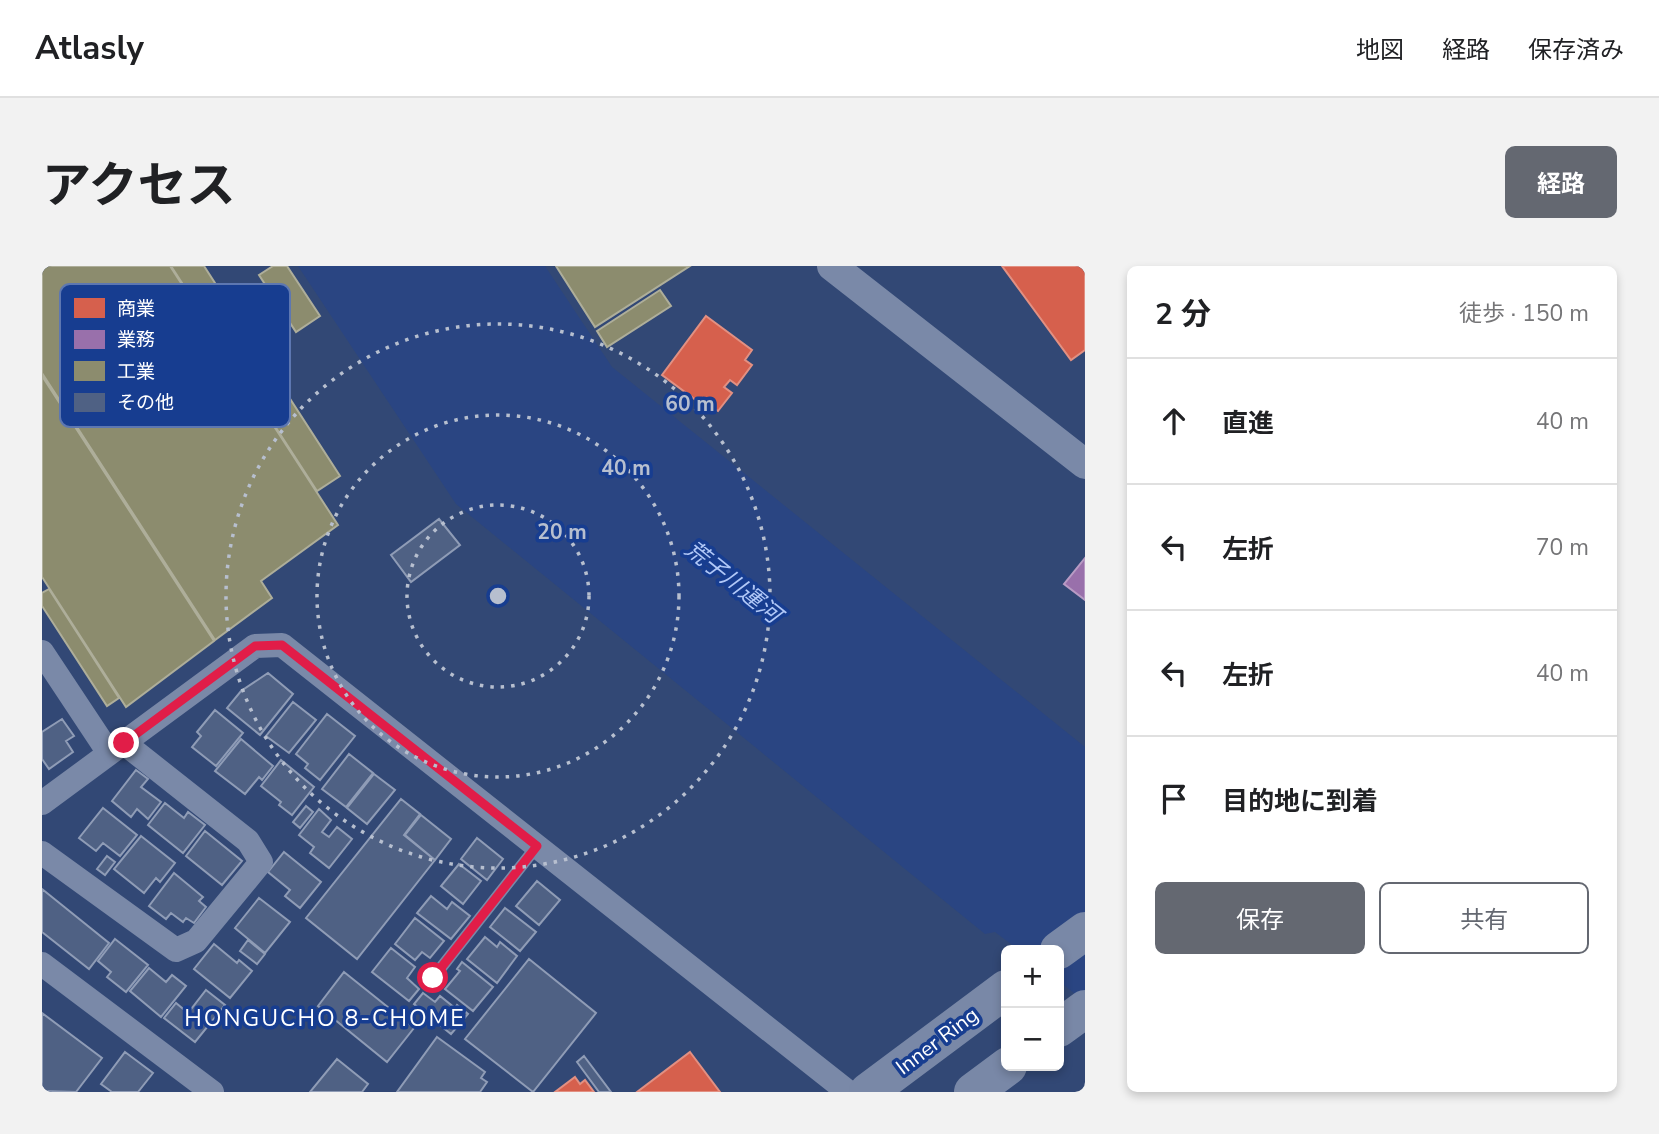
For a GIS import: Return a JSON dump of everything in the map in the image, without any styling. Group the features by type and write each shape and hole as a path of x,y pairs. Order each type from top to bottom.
{"main road":[{"path":"1064,946 1085,930"},
{"name":"Inner Ring","path":"868,1092 1001,993"},
{"path":"972,1092 1001,1071"}],"street":[{"path":"832,266 1085,464"},
{"path":"42,803 255,646 282,645 848,1092"},
{"path":"42,853 176,950 196,941 261,862 248,841 116,748 44,659"},
{"path":"42,964 212,1092"}],"lane":[{"path":"433,978 537,846"}],"water":[{"name":"荒子川運河","path":"298,266 545,266 612,367 1085,747 1085,1002 1064,985 1064,945 1012,945 995,932 985,934 456,504"}],"building: 商業":[{"path":"1002,266 1085,266 1085,350 1071,360"},
{"path":"706,316 752,350 745,360 752,365 737,385 730,380 724,387 732,393 718,411 710,406 708,409 662,375"},
{"path":"690,1052 720,1092 637,1092"},
{"path":"575,1077 580,1084 585,1080 594,1092 555,1092"}],"building: 業務":[{"path":"1085,558 1085,600 1064,584"}],"building: 工業":[{"path":"42,266 170,266 182,284 60,284 60,401 42,373"},
{"path":"171,266 204,266 216,284 183,284"},
{"path":"273,266 287,266 320,316 296,332 290,323 290,284 265,284 259,275"},
{"path":"556,266 690,266 595,327"},
{"path":"660,290 671,306 607,347 597,331"},
{"path":"42,376 60,404 60,427 75,427 214,641 126,707 42,577"},
{"path":"290,399 340,476 317,491 275,427 290,427"},
{"path":"77,427 274,427 338,525 261,581 272,598 215,640"},
{"path":"49,589 119,698 107,706 42,606 42,593"}],"building: その他":[{"path":"439,519 460,545 411,582 391,555"},
{"path":"268,673 293,694 260,735 227,708 241,691"},
{"path":"293,702 316,720 289,753 266,736"},
{"path":"215,710 243,733 216,766 192,747 201,736 197,732"},
{"path":"327,714 355,736 320,780 305,768 308,764 296,754"},
{"path":"62,719 74,736 66,741 73,752 49,769 42,759 42,732"},
{"path":"241,739 273,766 262,780 259,777 245,794 215,771"},
{"path":"349,754 373,773 346,807 322,789"},
{"path":"281,760 314,787 292,815 261,786"},
{"path":"136,770 148,779 141,787 161,802 148,819 137,809 131,817 112,801"},
{"path":"374,774 395,790 367,824 347,808"},
{"path":"401,799 420,814 404,835 435,860 357,959 306,918"},
{"path":"165,803 184,818 188,812 205,825 183,853 148,825"},
{"path":"306,806 313,812 300,828 293,822"},
{"path":"103,808 137,835 120,856 103,843 96,851 79,838"},
{"path":"319,809 331,820 322,832 329,837 337,827 352,839 329,868 310,853 314,847 299,835"},
{"path":"421,815 451,839 435,860 405,835"},
{"path":"205,831 242,861 222,885 186,856"},
{"path":"141,836 175,863 160,882 156,878 144,893 114,869"},
{"path":"477,838 503,859 487,880 461,859"},
{"path":"284,852 321,882 300,908 285,896 290,890 268,872"},
{"path":"107,856 115,862 105,875 97,869"},
{"path":"459,864 481,881 463,904 441,886"},
{"path":"174,873 203,897 199,901 206,907 194,923 186,918 183,922 171,913 166,919 149,906"},
{"path":"537,881 560,900 539,925 516,906"},
{"path":"42,889 109,943 89,969 42,932"},
{"path":"431,896 447,909 452,902 470,916 451,939 417,913"},
{"path":"259,898 290,922 265,953 235,928"},
{"path":"505,908 536,932 520,951 490,927"},
{"path":"415,918 444,941 430,958 422,952 415,960 395,944"},
{"path":"485,937 497,947 500,942 517,956 497,983 467,959"},
{"path":"115,939 148,965 126,992 107,977 111,972 98,961"},
{"path":"248,940 265,954 257,964 240,951"},
{"path":"214,944 237,963 239,960 252,971 230,998 194,969"},
{"path":"391,948 415,967 407,978 419,989 409,1001 372,972"},
{"path":"529,959 596,1013 533,1092 465,1039"},
{"path":"462,962 493,987 473,1011 445,989 460,971 457,969"},
{"path":"149,968 166,982 172,975 186,986 161,1017 130,991"},
{"path":"344,972 414,1028 387,1062 318,1006"},
{"path":"206,990 225,1005 195,1042 164,1018 176,1003 188,1013"},
{"path":"423,993 435,1002 440,996 468,1014 451,1034 414,1004"},
{"path":"42,1013 102,1058 76,1092 42,1091"},
{"path":"437,1037 485,1072 481,1078 487,1082 480,1092 397,1092"},
{"path":"125,1052 153,1073 138,1092 112,1092 101,1084"},
{"path":"584,1056 611,1092 599,1092 577,1062"},
{"path":"337,1059 368,1084 362,1092 310,1092"}],"district":[{"name":"HONGUCHO 8-CHOME","path":"325,1018"}],"route":[{"path":"124,743 255,646 282,645 537,846 433,978"}]}
